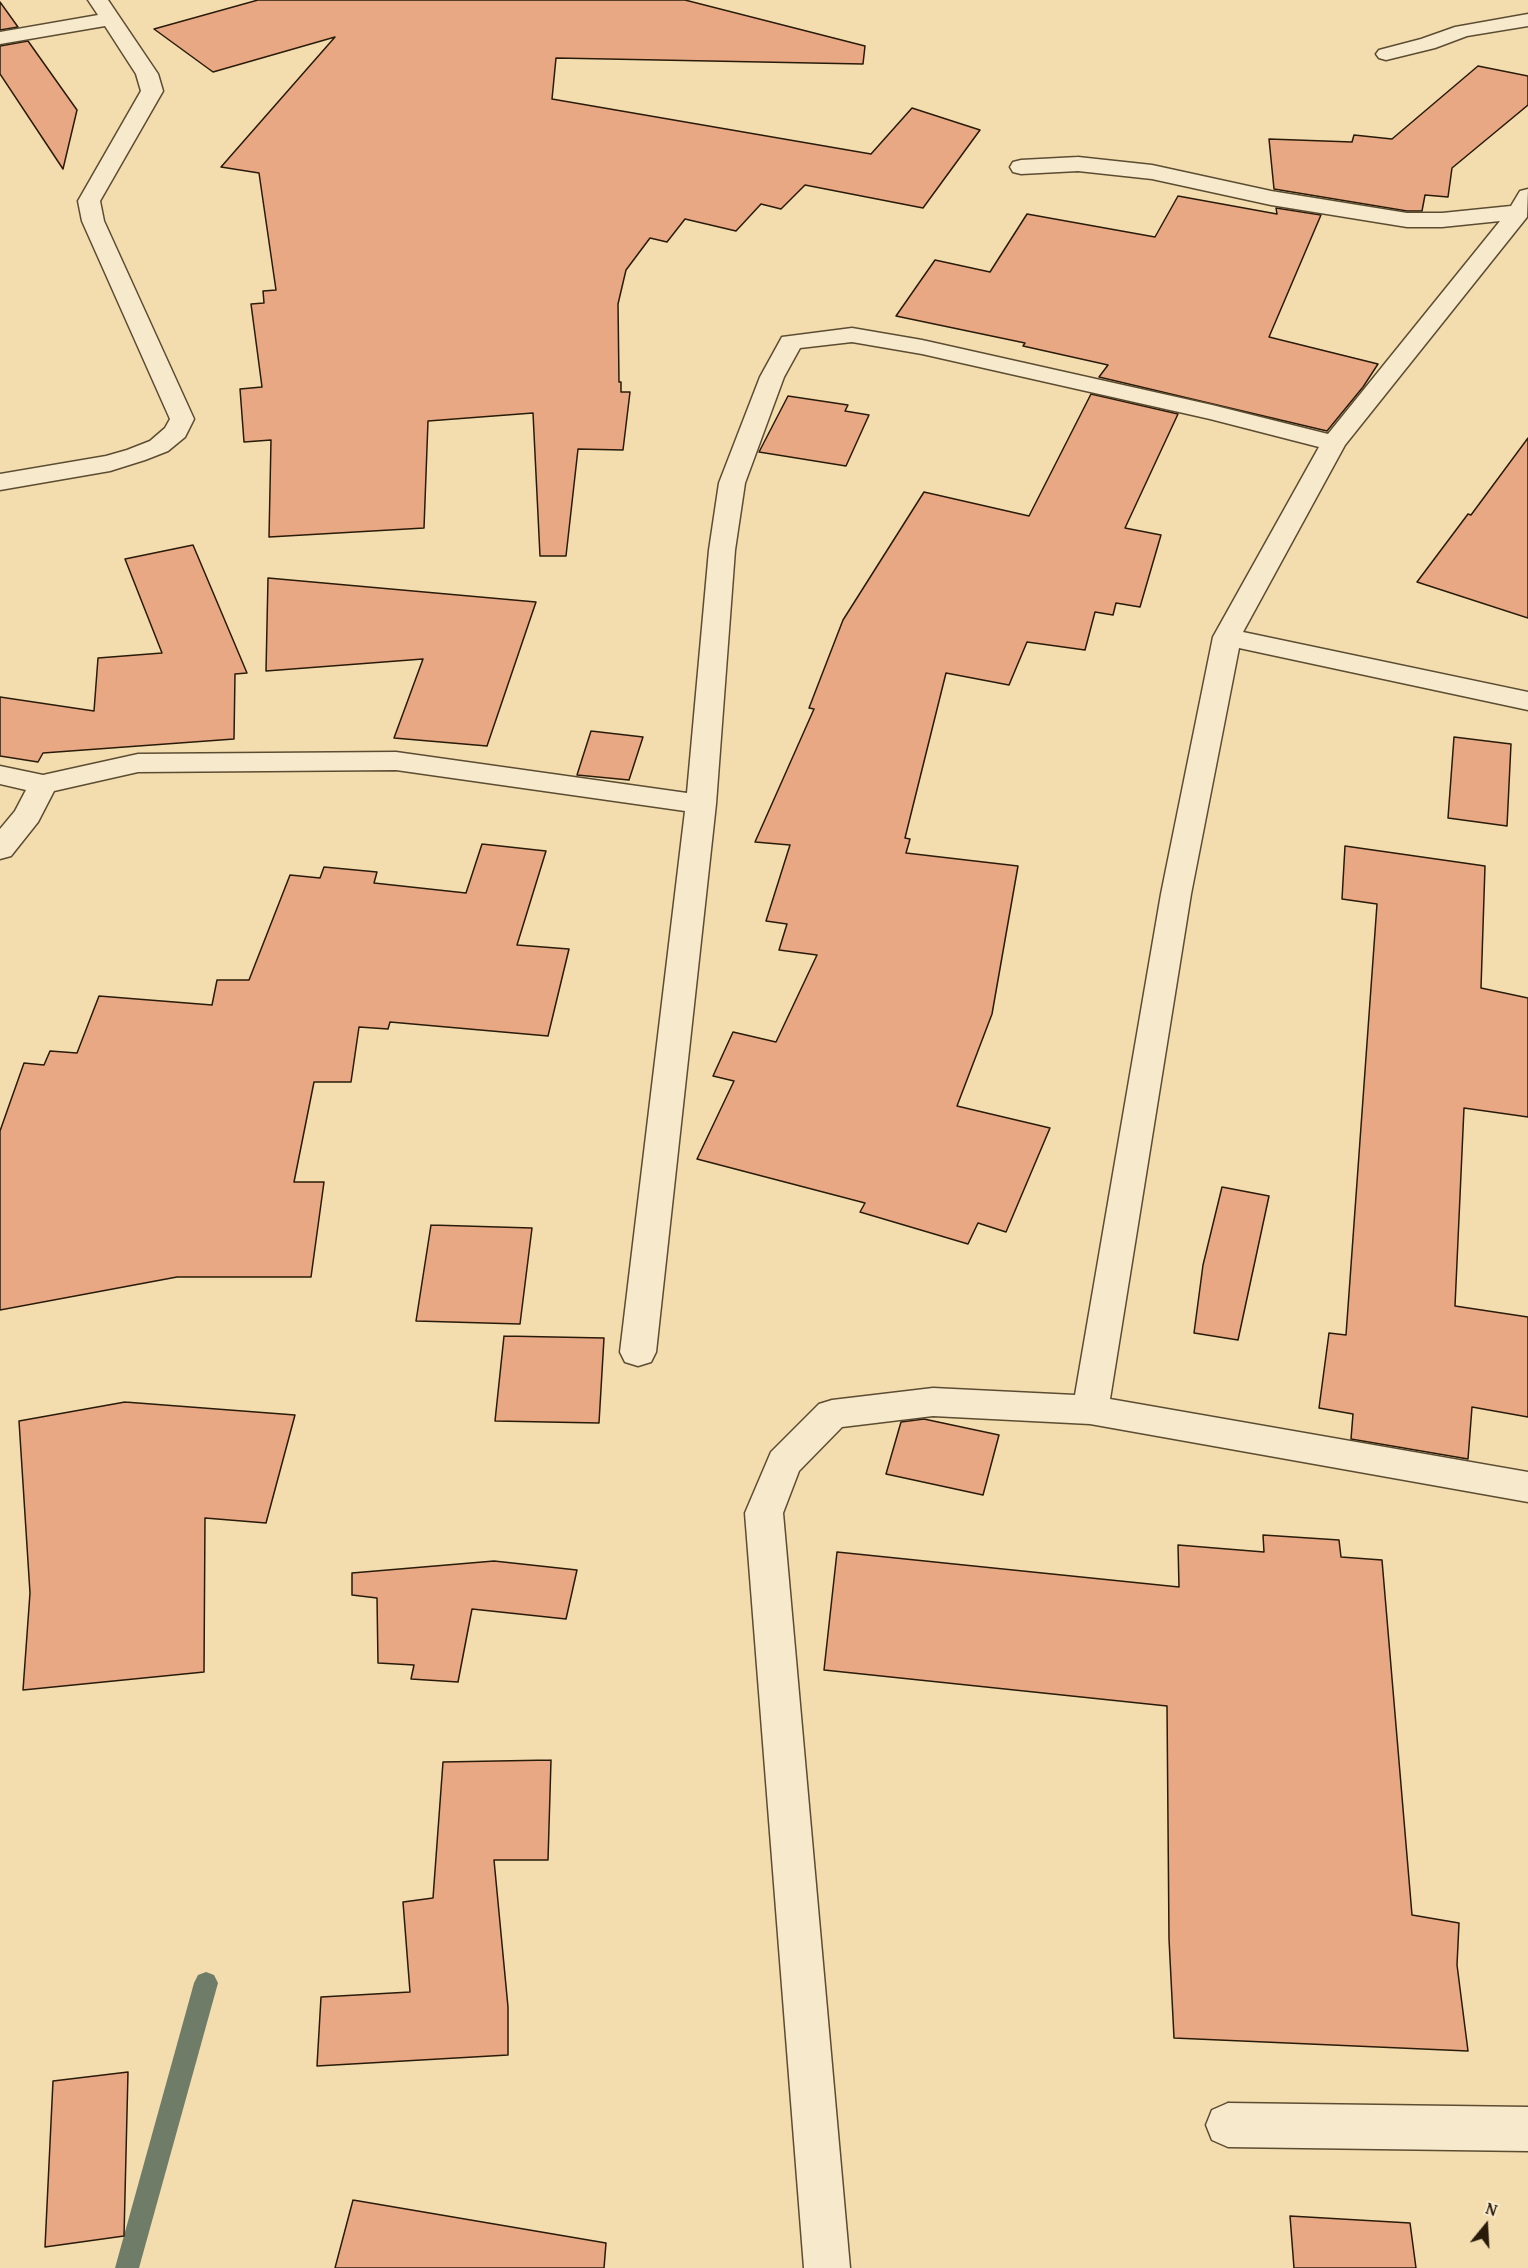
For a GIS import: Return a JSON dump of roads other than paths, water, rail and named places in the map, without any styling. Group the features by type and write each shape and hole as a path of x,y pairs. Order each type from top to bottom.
{"street":[{"path":"0,38 104,9 147,74 152,91 89,201 93,221 182,419 176,432 159,446 136,455 110,463 0,482"},
{"path":"1386,54 1428,44 1462,31 1528,20"},
{"path":"1021,167 1078,164 1152,171 1260,196 1407,220 1442,220 1524,204"},
{"path":"1090,1410 1176,894 1227,637 1334,442 1524,204"},
{"path":"638,1352 701,804 722,550 732,483 772,377 791,342 852,335 922,347 1212,412 1334,442"},
{"path":"1227,637 1528,701"},
{"path":"0,775 43,784 138,763 396,761 701,804"},
{"path":"0,849 28,814 43,784"},
{"path":"827,2268 764,1513 784,1463 832,1414 933,1402 1090,1410 1528,1487"},
{"path":"1228,2125 1528,2129"}],"waterway":[{"path":"127,2268 206,1983"}]}
